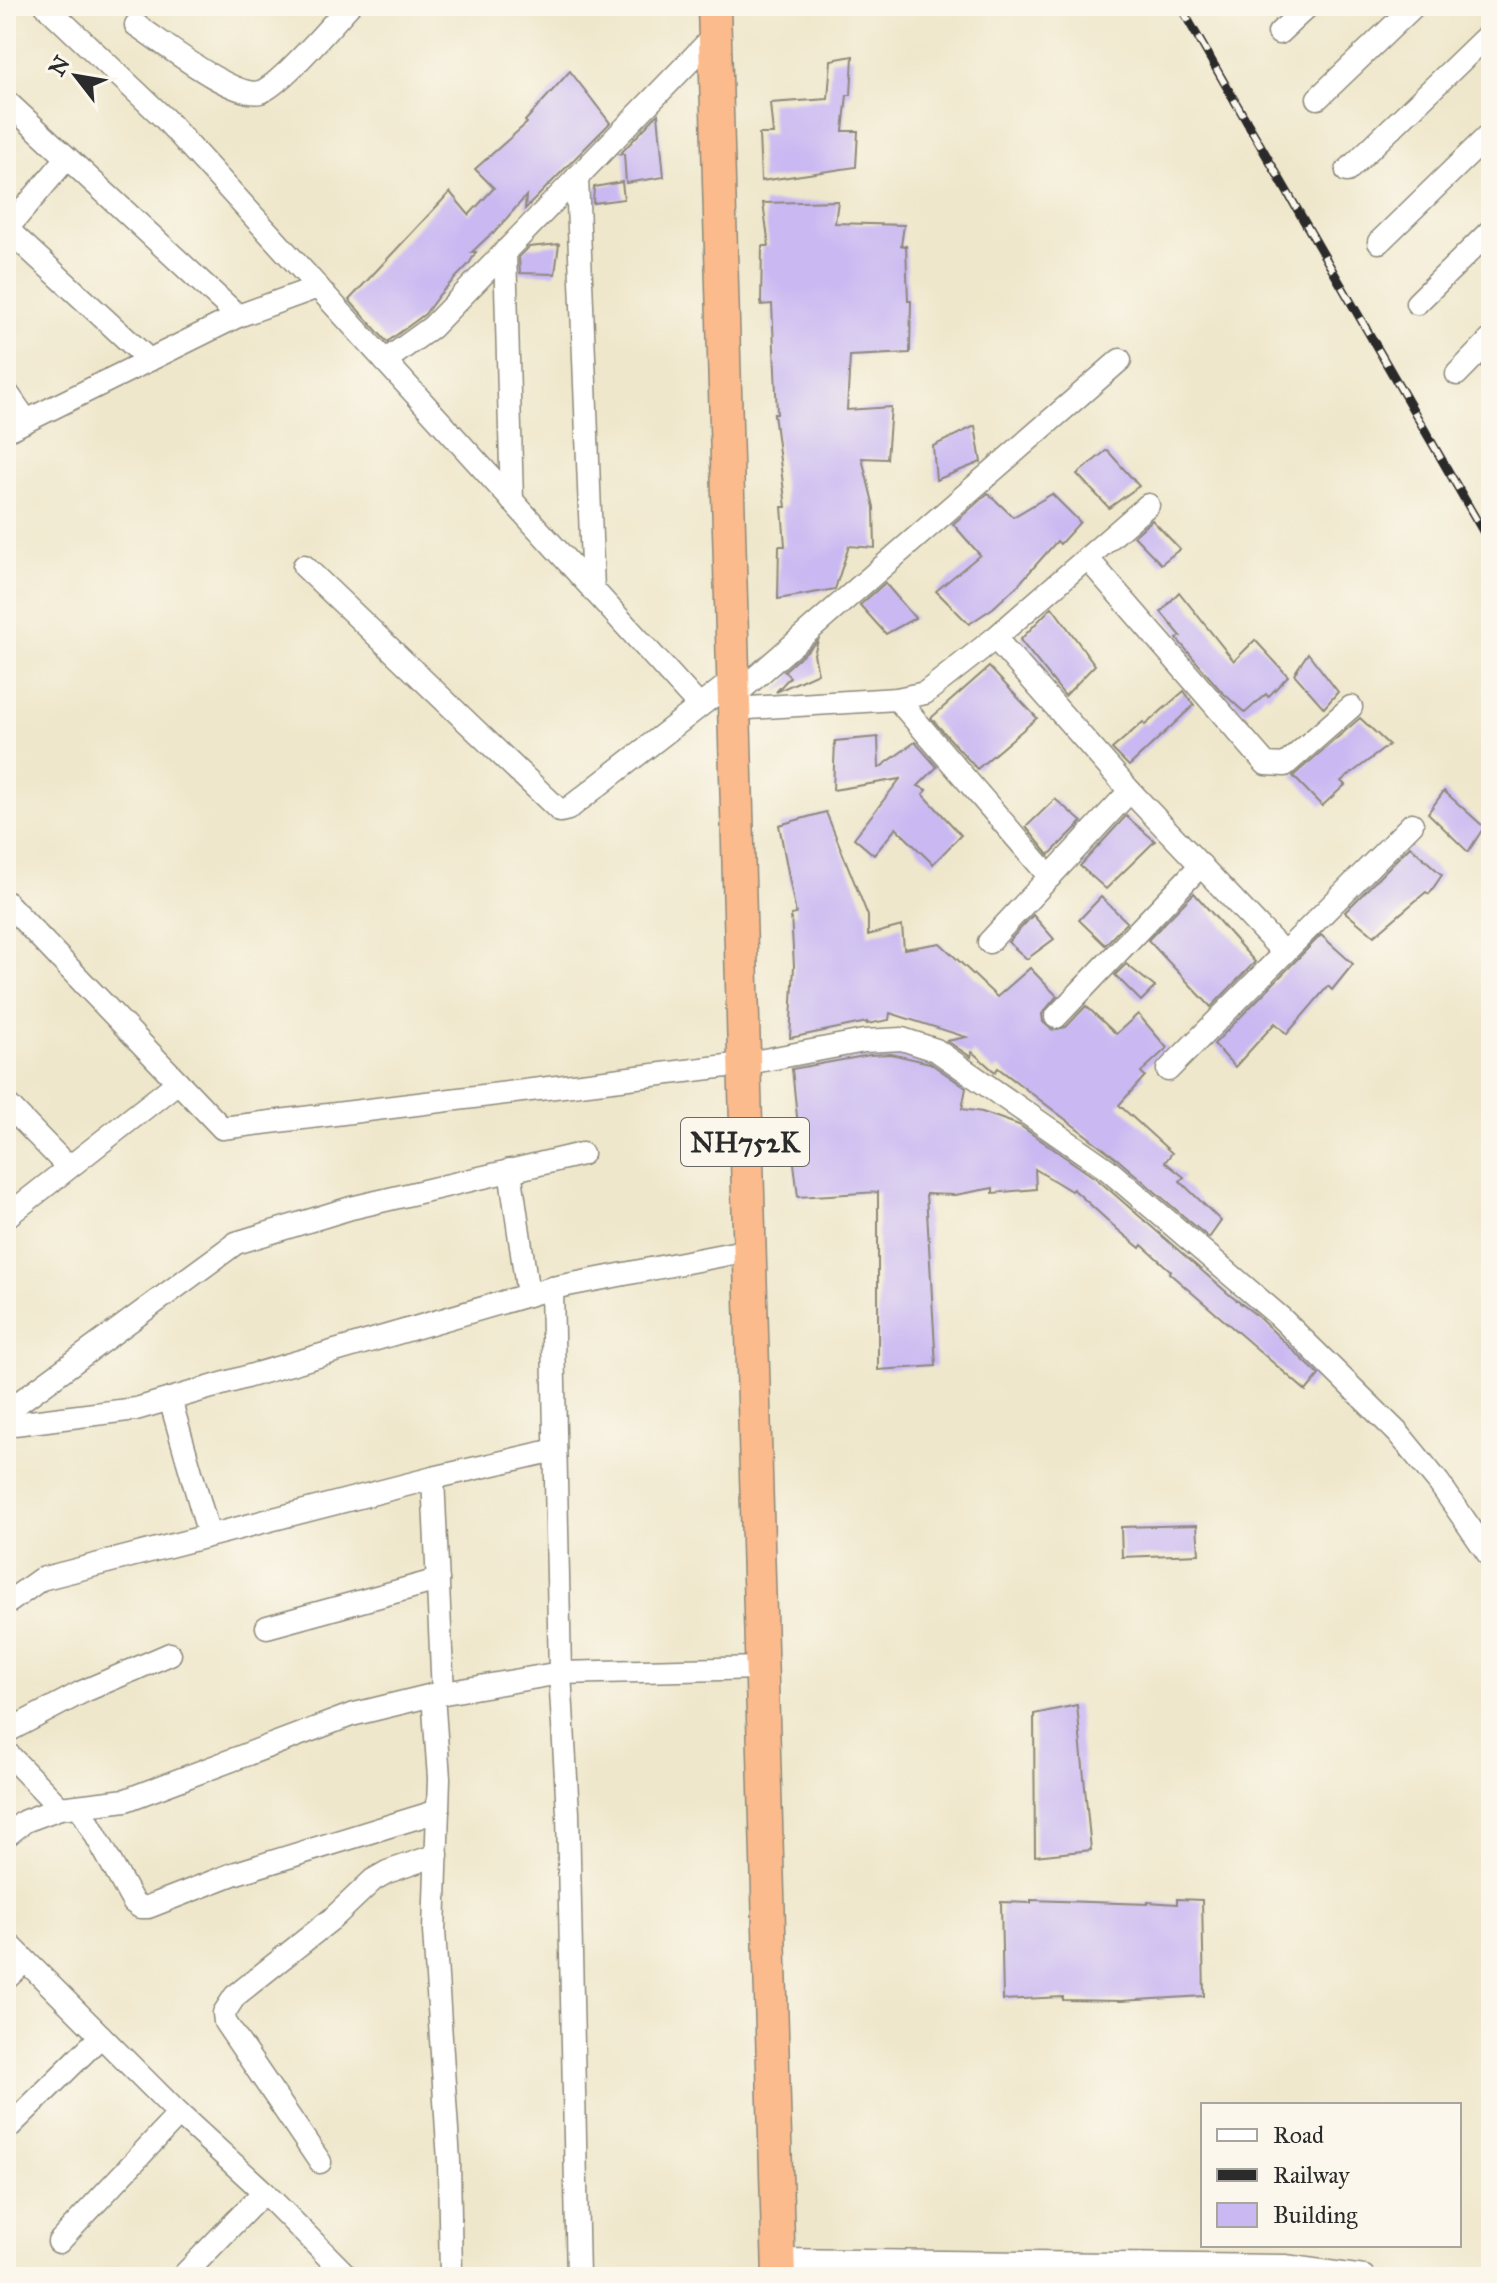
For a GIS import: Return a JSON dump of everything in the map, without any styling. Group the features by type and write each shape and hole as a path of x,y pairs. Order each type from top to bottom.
{"highway":[{"name":"NH752K","path":"714,21 778,2268"}],"street":[{"path":"46,6 165,119 699,706"},
{"path":"136,25 231,88 252,93 271,86 349,6"},
{"path":"1279,33 1308,6"},
{"path":"1318,98 1414,6"},
{"path":"385,361 422,336 577,177 714,21"},
{"path":"1347,171 1491,32"},
{"path":"6,101 238,316"},
{"path":"1379,242 1491,133"},
{"path":"67,158 8,225 149,360"},
{"path":"577,177 593,590"},
{"path":"1417,303 1491,230"},
{"path":"505,251 512,501"},
{"path":"6,431 238,316 318,287"},
{"path":"1457,374 1491,339"},
{"path":"732,696 1120,360"},
{"path":"6,391 26,420"},
{"path":"304,566 560,811 568,809 699,706 732,696 897,699 925,693 995,638 1148,505"},
{"path":"1087,558 1266,764 1275,767 1285,765 1351,707"},
{"path":"995,638 1130,791 1284,953"},
{"path":"897,699 1050,877"},
{"path":"989,942 1130,791"},
{"path":"1168,1070 1412,824"},
{"path":"1056,1017 1201,865"},
{"path":"6,902 222,1128 743,1064 864,1041 902,1039 936,1050 1107,1169 1280,1317 1398,1433 1439,1483 1491,1558"},
{"path":"6,1217 178,1082"},
{"path":"6,1103 68,1167"},
{"path":"6,1412 236,1243 351,1208 582,1154"},
{"path":"510,1170 528,1295"},
{"path":"6,1425 136,1409 552,1288 749,1250"},
{"path":"552,1288 578,2277"},
{"path":"170,1399 209,1535"},
{"path":"6,1604 41,1579 433,1478 555,1450"},
{"path":"433,1478 438,1580 439,1778 434,1931 449,2161 451,2277"},
{"path":"267,1627 438,1580"},
{"path":"6,1732 82,1692 170,1654"},
{"path":"6,1836 25,1821 70,1808 126,1800 351,1715 438,1694 560,1673 761,1668"},
{"path":"6,1752 70,1808 133,1902 140,1907 148,1907 233,1874 438,1811"},
{"path":"320,2162 225,2022 224,2013 235,1996 333,1918 373,1880 437,1855"},
{"path":"6,1941 179,2114 264,2192 341,2274"},
{"path":"6,1979 25,1961"},
{"path":"6,2130 101,2036"},
{"path":"59,2242 179,2114"},
{"path":"182,2277 264,2192"},
{"path":"778,2268 1063,2270 1285,2266 1364,2277"}],"building":[{"path":"853,56 851,95 847,95 843,131 858,131 856,167 761,181 759,134 773,134 770,103 828,99 831,60"},
{"path":"570,71 610,123 525,209 526,196 493,234 472,252 476,252 469,264 425,314 387,342 349,300 450,192 469,215 494,188 475,169 527,123 525,121"},
{"path":"658,114 664,177 626,183 624,154 620,154"},
{"path":"622,182 624,199 593,203 594,187"},
{"path":"838,201 835,223 904,225 901,246 906,246 908,301 911,301 910,353 850,356 847,410 891,407 887,459 862,458 874,507 875,548 849,546 835,589 778,599 779,546 785,546 782,507 786,507 774,414 777,414 772,304 761,305 762,246 769,246 763,203"},
{"path":"559,244 555,274 520,273 519,257 529,247"},
{"path":"975,426 981,462 936,480 933,446"},
{"path":"1107,450 1139,486 1109,508 1077,474"},
{"path":"988,493 1013,517 1052,494 1080,522 1060,544 1057,541 993,608 969,624 936,591 980,555 953,524"},
{"path":"1152,520 1180,549 1161,564 1134,536"},
{"path":"885,583 915,618 886,634 860,605"},
{"path":"1179,592 1234,661 1255,640 1288,676 1268,697 1266,694 1245,713 1221,691 1177,639 1181,636 1161,612"},
{"path":"1052,607 1095,665 1065,696 1020,640"},
{"path":"818,641 814,654 818,673 776,692 790,677 784,671"},
{"path":"1308,653 1338,692 1324,708 1294,674"},
{"path":"989,667 1037,718 977,769 931,718"},
{"path":"1184,691 1194,705 1129,766 1112,749"},
{"path":"1360,718 1389,745 1341,781 1345,785 1322,806 1293,776"},
{"path":"878,737 879,768 915,742 937,767 918,786 927,790 923,794 961,835 933,864 896,828 874,855 854,838 900,779 833,790 835,741"},
{"path":"1444,791 1484,827 1468,852 1428,813"},
{"path":"1055,799 1082,822 1049,855 1026,827"},
{"path":"826,812 868,916 868,935 902,926 904,949 940,943 997,997 1030,968 1057,996 1042,1014 1043,1022 1052,1030 1066,1027 1086,1006 1116,1034 1138,1014 1167,1048 1141,1072 1145,1076 1119,1105 1172,1153 1165,1162 1184,1177 1180,1181 1221,1221 1209,1238 1116,1158 998,1068 995,1072 972,1052 971,1057 947,1041 966,1037 890,1013 889,1020 790,1038 794,966 791,915 796,914 779,825"},
{"path":"1126,816 1155,841 1106,889 1080,866"},
{"path":"1410,846 1442,875 1429,894 1426,892 1374,936 1345,912"},
{"path":"1194,893 1255,962 1211,1007 1148,940"},
{"path":"1101,897 1127,922 1105,945 1079,920"},
{"path":"1033,915 1054,939 1027,959 1008,942"},
{"path":"1321,935 1353,964 1332,990 1328,986 1287,1034 1275,1023 1235,1067 1214,1044"},
{"path":"1126,964 1155,987 1141,1001 1115,975"},
{"path":"891,1054 930,1063 966,1088 962,1109 982,1112 1019,1125 1098,1180 1255,1314 1319,1375 1306,1391 1169,1273 1171,1271 1142,1245 1140,1248 1073,1189 1071,1191 1035,1169 1036,1189 993,1193 993,1188 955,1195 926,1194 936,1366 878,1370 878,1192 798,1197 792,1146 800,1145 792,1069"},
{"path":"1197,1525 1199,1554 1122,1557 1121,1527"},
{"path":"1077,1705 1091,1850 1035,1856 1034,1714"},
{"path":"1177,1899 1202,1900 1204,1996 1121,2001 1063,2000 1063,1997 1003,2000 1001,1902 1177,1904"}],"railway":[{"path":"1180,6 1491,545"}]}
